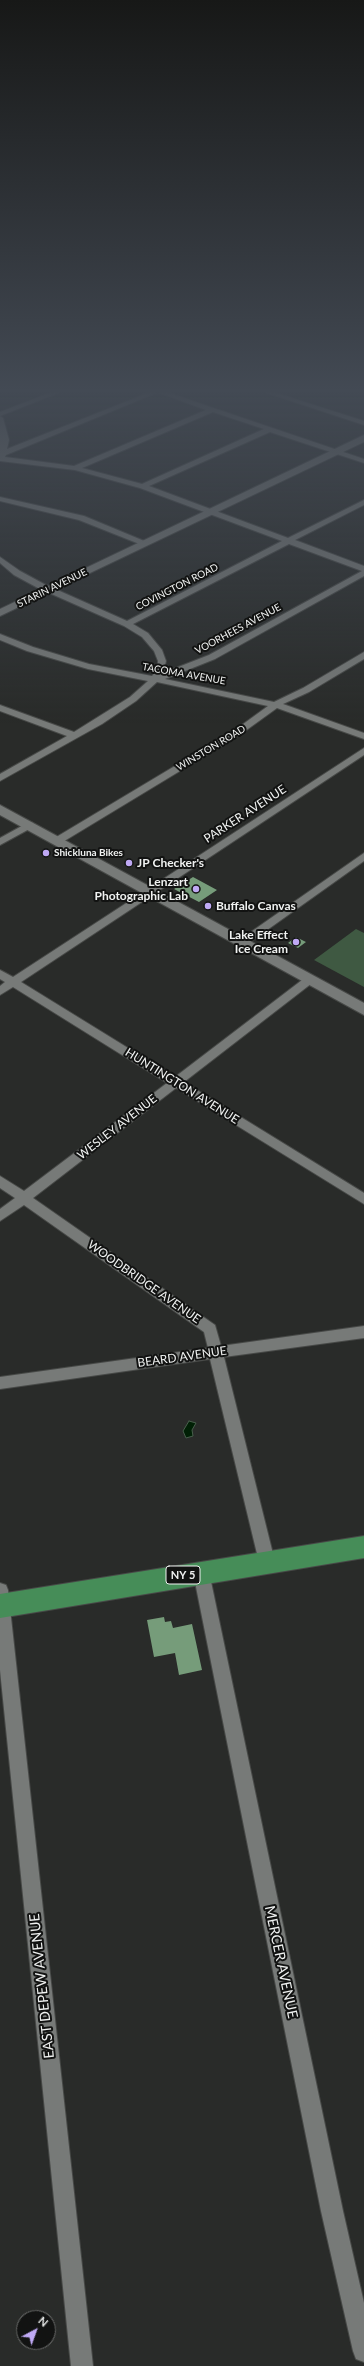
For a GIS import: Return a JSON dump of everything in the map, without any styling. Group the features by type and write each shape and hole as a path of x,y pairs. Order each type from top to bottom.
{"main road":[{"name":"NY 5","path":"1,1600 364,1547"}],"street":[{"path":"19,503 81,518 145,543"},
{"path":"191,503 364,569"},
{"name":"STARIN AVENUE","path":"0,613 228,503"},
{"name":"COVINGTON ROAD","path":"127,624 361,503"},
{"path":"0,559 17,572 49,589 127,624 145,635 158,650 161,670 154,680"},
{"name":"VOORHEES AVENUE","path":"0,778 75,736 120,708 154,680 212,657 364,573"},
{"name":"TACOMA AVENUE","path":"0,637 30,649 88,666 226,693 275,705 329,722 364,736"},
{"name":"WINSTON ROAD","path":"57,841 238,732 275,705 306,690 364,655"},
{"path":"0,708 75,736"},
{"name":"PARKER AVENUE","path":"0,991 364,751"},
{"path":"0,809 364,1010"},
{"path":"0,842 29,825"},
{"path":"242,943 364,856"},
{"name":"HUNTINGTON AVENUE","path":"0,974 364,1199"},
{"name":"WESLEY AVENUE","path":"0,1216 310,980"},
{"name":"WOODBRIDGE AVENUE","path":"0,1181 210,1329 267,1562"},
{"name":"BEARD AVENUE","path":"0,1383 364,1332"},
{"name":"MERCER AVENUE","path":"201,1572 332,2211 364,2351"},
{"name":"EAST DEPEW AVENUE","path":"1,1600 82,2366"}],"shaded area":[{"path":"356,929 364,933 364,987 314,960"},
{"path":"189,1421 196,1423 192,1430 193,1436 186,1438 183,1431"}],"building":[{"name":"Lenzart Photographic Lab","path":"193,877 217,890 199,902 174,889"},
{"name":"Lake Effect Ice Cream","path":"296,937 306,942 298,948 288,943"},
{"path":"164,1617 165,1622 171,1621 173,1628 192,1624 202,1670 179,1675 175,1653 154,1657 147,1620"}],"place":[{"name":"Shickluna Bikes","path":"46,853"},
{"name":"JP Checker's","path":"129,863"},
{"name":"Lenzart Photographic Lab","path":"196,889"},
{"name":"Buffalo Canvas","path":"208,906"},
{"name":"Lake Effect Ice Cream","path":"296,942"}]}
